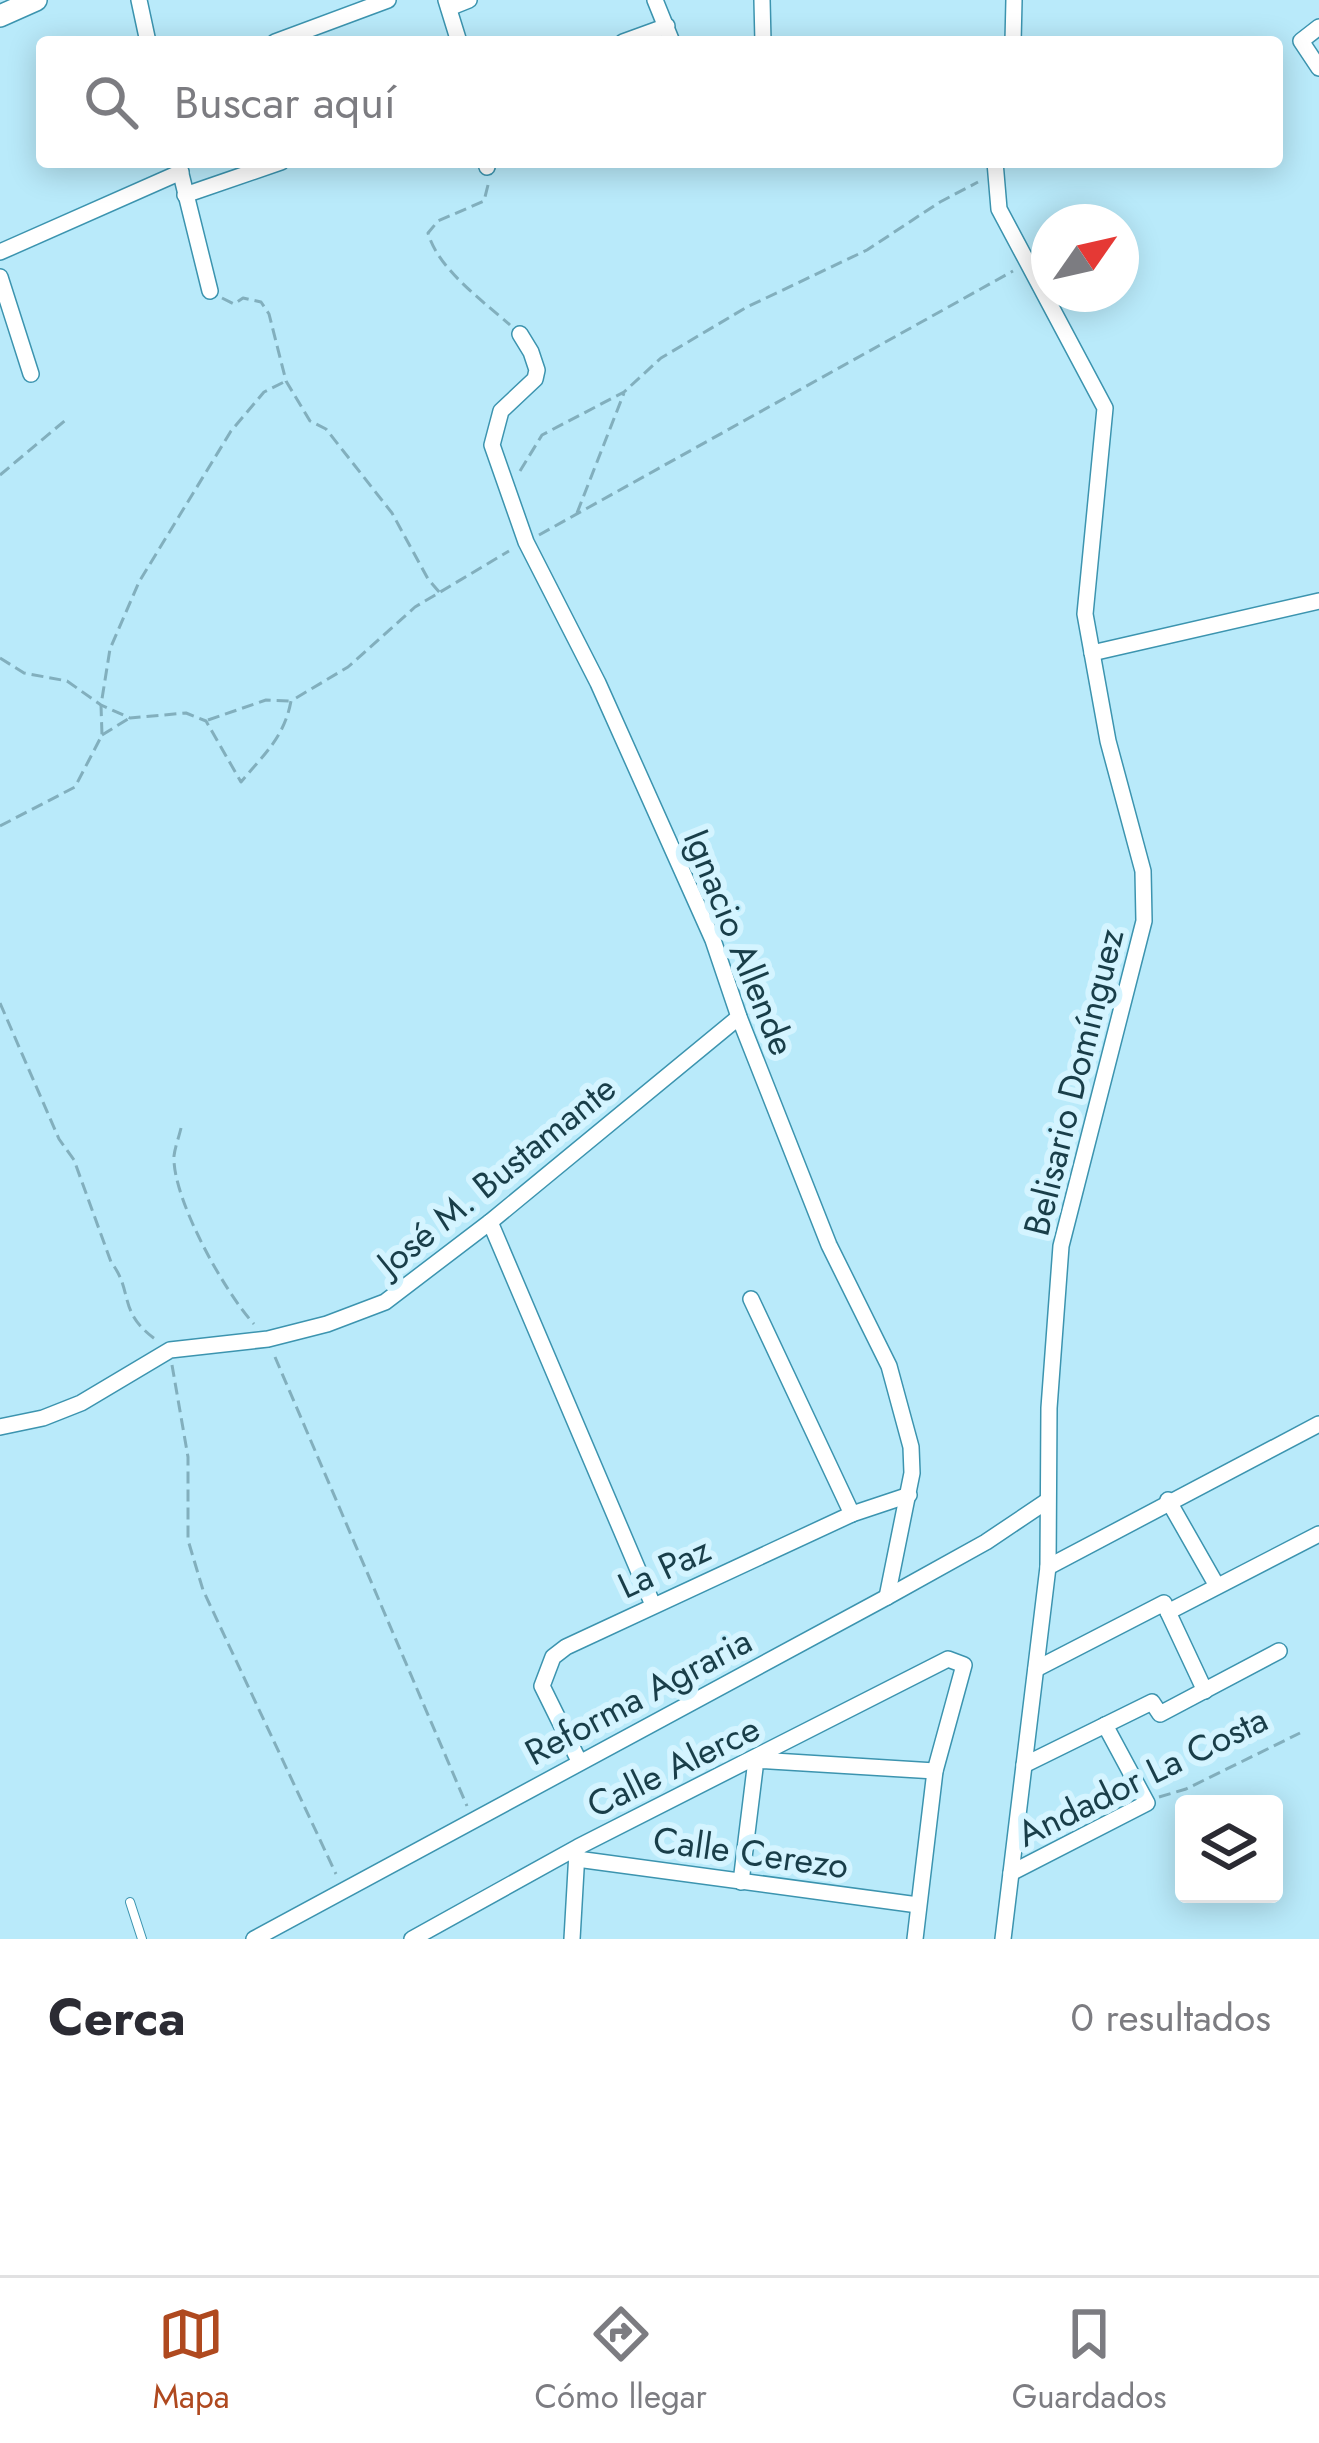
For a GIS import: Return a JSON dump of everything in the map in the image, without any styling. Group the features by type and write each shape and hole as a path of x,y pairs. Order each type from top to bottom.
{"street":[{"path":"0,16 36,0"},
{"path":"139,0 147,36"},
{"path":"291,36 388,0"},
{"path":"457,36 447,4 469,0"},
{"path":"656,0 670,34"},
{"path":"763,0 763,36"},
{"path":"1013,36 1014,0"},
{"path":"1319,27 1300,41 1319,68"},
{"path":"0,253 177,168"},
{"path":"179,168 210,291"},
{"path":"185,195 264,168"},
{"name":"Belisario Domínguez","path":"996,168 999,209 1105,408 1084,614 1108,741 1143,871 1144,922 1061,1246 1048,1408 1048,1567 1003,1939"},
{"path":"0,278 31,374"},
{"name":"Ignacio Allende","path":"520,334 531,352 535,379 501,411 492,446 526,542 598,682 713,940 829,1245 881,1344 910,1447 909,1496 887,1597"},
{"path":"1092,653 1319,601"},
{"name":"José M. Bustamante","path":"0,1427 43,1418 81,1402 170,1350 268,1339 386,1302 739,1017"},
{"path":"490,1222 653,1605"},
{"path":"752,1299 852,1514"},
{"path":"1048,1567 1319,1424"},
{"name":"La Paz","path":"579,1761 542,1686 545,1672 566,1647 852,1514 909,1496"},
{"name":"Reforma Agraria","path":"254,1939 887,1597 986,1542 1047,1501"},
{"path":"1168,1501 1217,1586"},
{"path":"1168,1612 1319,1534"},
{"path":"1036,1669 1164,1603 1205,1690"},
{"path":"1024,1765 1152,1702 1160,1714 1280,1651"},
{"name":"Calle Alerce","path":"412,1939 948,1659 964,1664 934,1771"},
{"path":"1105,1725 1147,1804"},
{"path":"741,1882 756,1760 934,1771 915,1939"},
{"name":"Andador La Costa","path":"1011,1874 1147,1804"},
{"path":"572,1939 577,1853"},
{"name":"Calle Cerezo","path":"577,1853 741,1882 918,1905"}],"lane":[{"path":"130,1902 142,1939"}],"path":[{"path":"486,168 484,201 438,221 428,233 432,247 448,266 520,334"},
{"path":"513,505 521,466 542,435 624,392 661,358 747,307 867,250 979,182 997,185"},
{"path":"206,721 266,700 291,701 349,667 415,607 1026,264"},
{"path":"210,291 234,304 250,298 261,302 269,314 286,381 310,421 326,429 392,513 440,593"},
{"path":"0,826 75,787 102,735 101,705 110,649 139,582 231,430 264,392 286,381"},
{"path":"576,514 624,392"},
{"path":"0,475 68,418"},
{"path":"0,658 24,674 67,681 130,718"},
{"path":"102,735 130,718 186,713 206,721 241,782 278,742 291,701"},
{"path":"0,1004 59,1139 74,1160 111,1262 119,1272 124,1303 137,1326 170,1350 188,1457 188,1540 202,1590 344,1891"},
{"path":"181,1128 174,1158 183,1197 213,1261 247,1316 268,1339 472,1819"},
{"name":"Andador La Costa","path":"1147,1804 1300,1733"}]}
